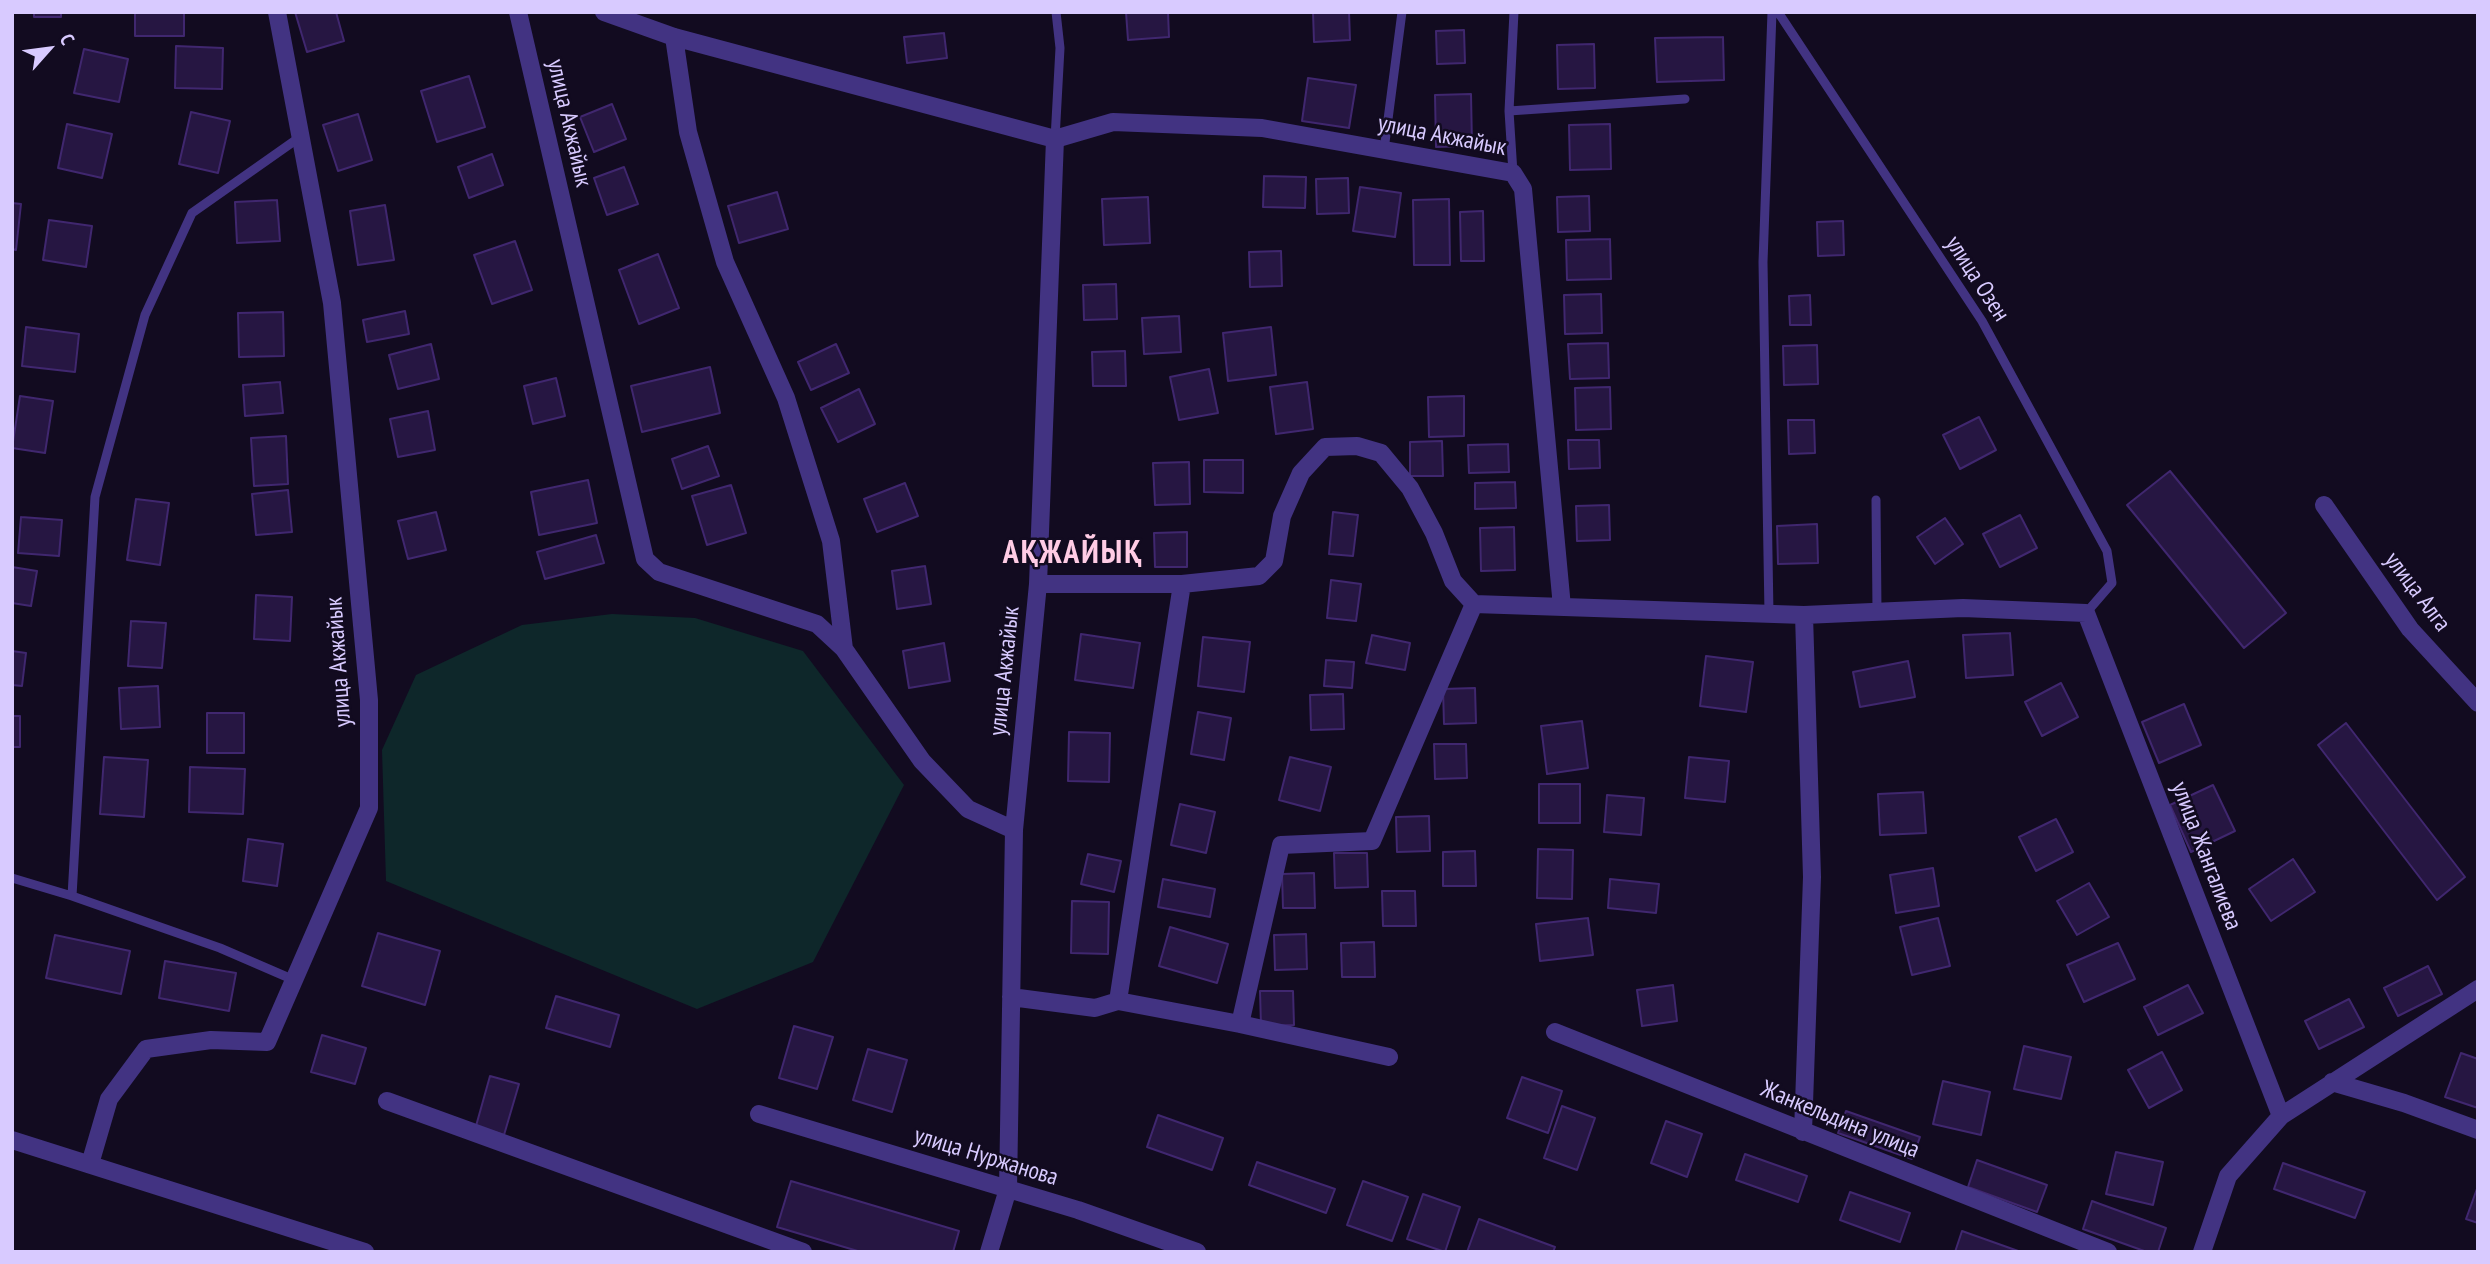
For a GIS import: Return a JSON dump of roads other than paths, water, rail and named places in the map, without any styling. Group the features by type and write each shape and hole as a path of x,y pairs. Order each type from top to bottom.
{"street":[{"name":"улица Акжайык","path":"90,1164 109,1099 146,1049 211,1040 267,1042 369,808 369,700 332,303 277,12"},
{"name":"улица Акжайык","path":"518,12 645,559 659,572 817,624 844,649 922,761 968,809 1014,830"},
{"path":"604,12 674,37 1055,139"},
{"path":"674,37 688,132 725,262 786,398 831,541 844,649"},
{"name":"улица Акжайык","path":"989,1252 1008,1189 1014,830 1038,584 1055,139 1113,122 1262,128 1513,173 1523,189 1562,607"},
{"path":"1038,584 1182,584 1259,576 1274,561 1282,516 1301,473 1325,447 1357,446 1381,453 1410,488 1434,533 1453,581 1474,604 1804,615 1963,608 2086,613"},
{"name":"улица Алга","path":"2324,505 2410,629 2478,703"},
{"path":"1118,1001 1182,584"},
{"path":"1240,1024 1282,845 1372,841 1474,604"},
{"name":"улица Жангалиева","path":"2086,613 2281,1116"},
{"path":"1803,1132 1812,877 1804,615"},
{"path":"2202,1252 2228,1176 2281,1116 2478,989"},
{"path":"1011,997 1095,1008 1118,1001 1240,1024 1389,1057"},
{"name":"Жанкельдина улица","path":"1555,1032 2108,1252"},
{"path":"2332,1082 2404,1103 2478,1130"},
{"path":"387,1101 803,1252"},
{"name":"улица Нуржанова","path":"759,1114 1078,1210 1197,1252"},
{"path":"12,1140 365,1252"}],"lane":[{"name":"улица Акжайык","path":"1055,139 1060,48 1056,12"},
{"path":"1384,150 1402,12"},
{"path":"1513,173 1509,111 1514,12"},
{"path":"1769,614 1763,261 1772,12"},
{"name":"улица Озен","path":"1778,12 1982,321 2106,551 2112,583 2086,613"},
{"path":"1509,111 1685,99"},
{"path":"72,896 95,497 145,315 192,213 300,137"},
{"path":"1877,500 1877,612"},
{"path":"12,878 220,948 294,980"}],"district":[{"name":"АҚЖАЙЫҚ","path":"1073,554"}]}
